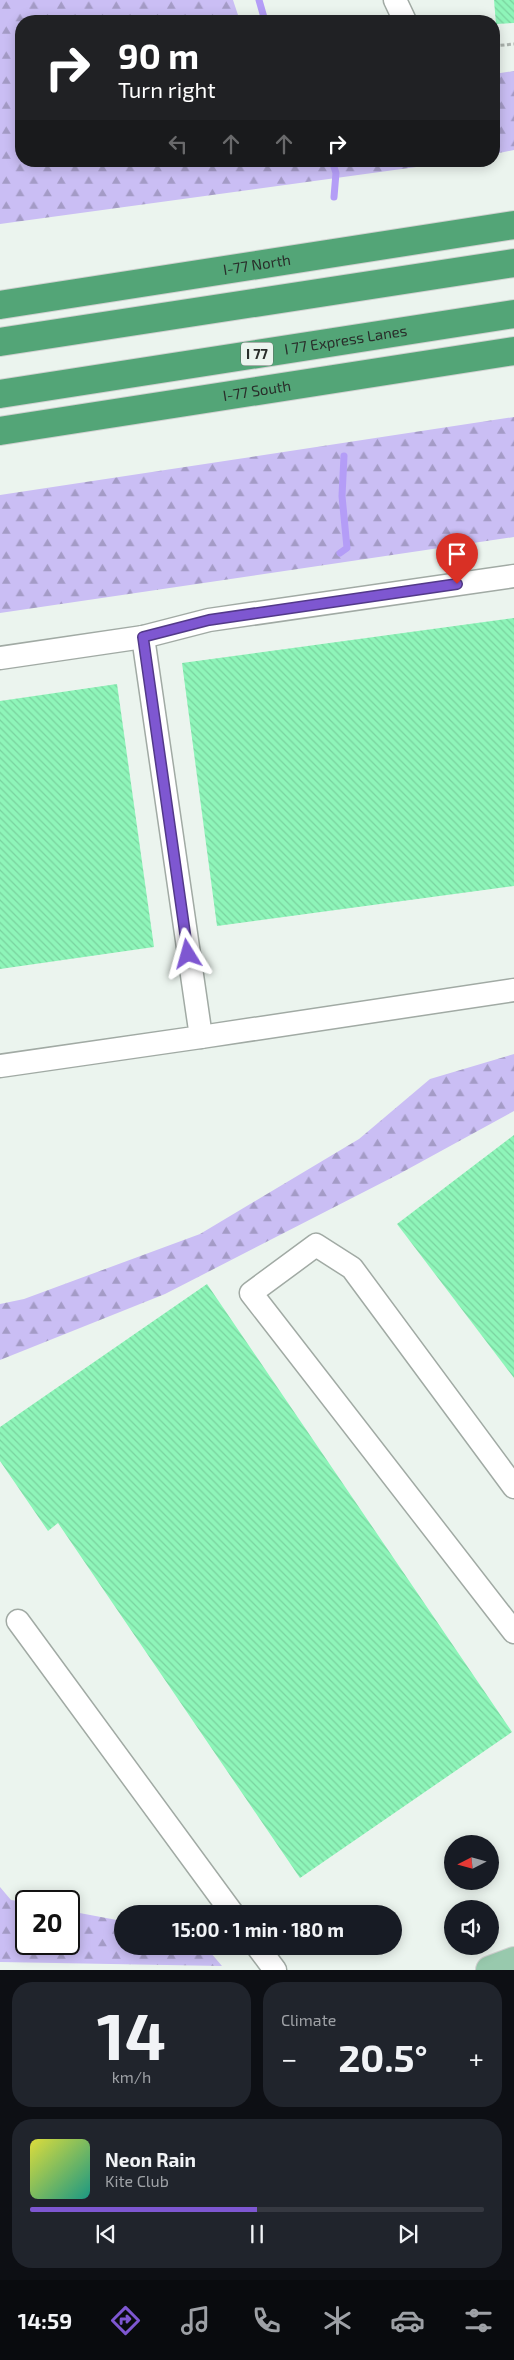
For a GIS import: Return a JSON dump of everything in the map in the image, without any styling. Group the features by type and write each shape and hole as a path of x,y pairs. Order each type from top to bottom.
{"highway":[{"name":"I-77 North","path":"0,305 514,225"},
{"path":"0,342 514,263"},
{"name":"I 77 Express Lanes","path":"0,394 514,314"},
{"name":"I-77 South","path":"0,431 514,352"}],"main road":[{"path":"490,1970 514,1961"}],"lane":[{"path":"395,0 402,15"},
{"path":"0,658 143,637 209,620 514,576"},
{"path":"143,637 201,1037"},
{"path":"0,1066 514,990"},
{"path":"514,1487 352,1268 316,1245 251,1293 514,1632"},
{"path":"18,1621 226,1905"},
{"path":"264,1955 275,1970"}],"path":[{"path":"500,45 514,44"}],"green space":[{"path":"0,0 233,0 238,15 15,15 15,167 416,167 0,224"},
{"path":"514,71 514,150 500,153 500,73"},
{"path":"514,417 514,537 0,613 0,495"},
{"path":"514,1054 514,1111 399,1174 165,1294 0,1360 0,1304 24,1299 200,1234 359,1139 430,1079"},
{"path":"0,1887 11,1900 15,1901 15,1955 80,1955 80,1913 114,1919 114,1955 213,1955 222,1966 0,1962"}],"building":[{"path":"494,0 514,0 514,23 500,24 500,15 495,15"},
{"path":"514,618 514,886 217,926 182,663"},
{"path":"117,684 154,947 0,969 0,701"},
{"path":"514,1135 514,1378 397,1224"},
{"path":"207,1284 512,1732 300,1878 58,1523 48,1531 0,1461 0,1427"}],"waterway":[{"path":"259,0 263,15"},
{"path":"334,167 336,173 334,197"},
{"path":"340,553 347,548 342,496 344,456"}],"route":[{"path":"188,954 143,637 209,620 457,584"}]}
